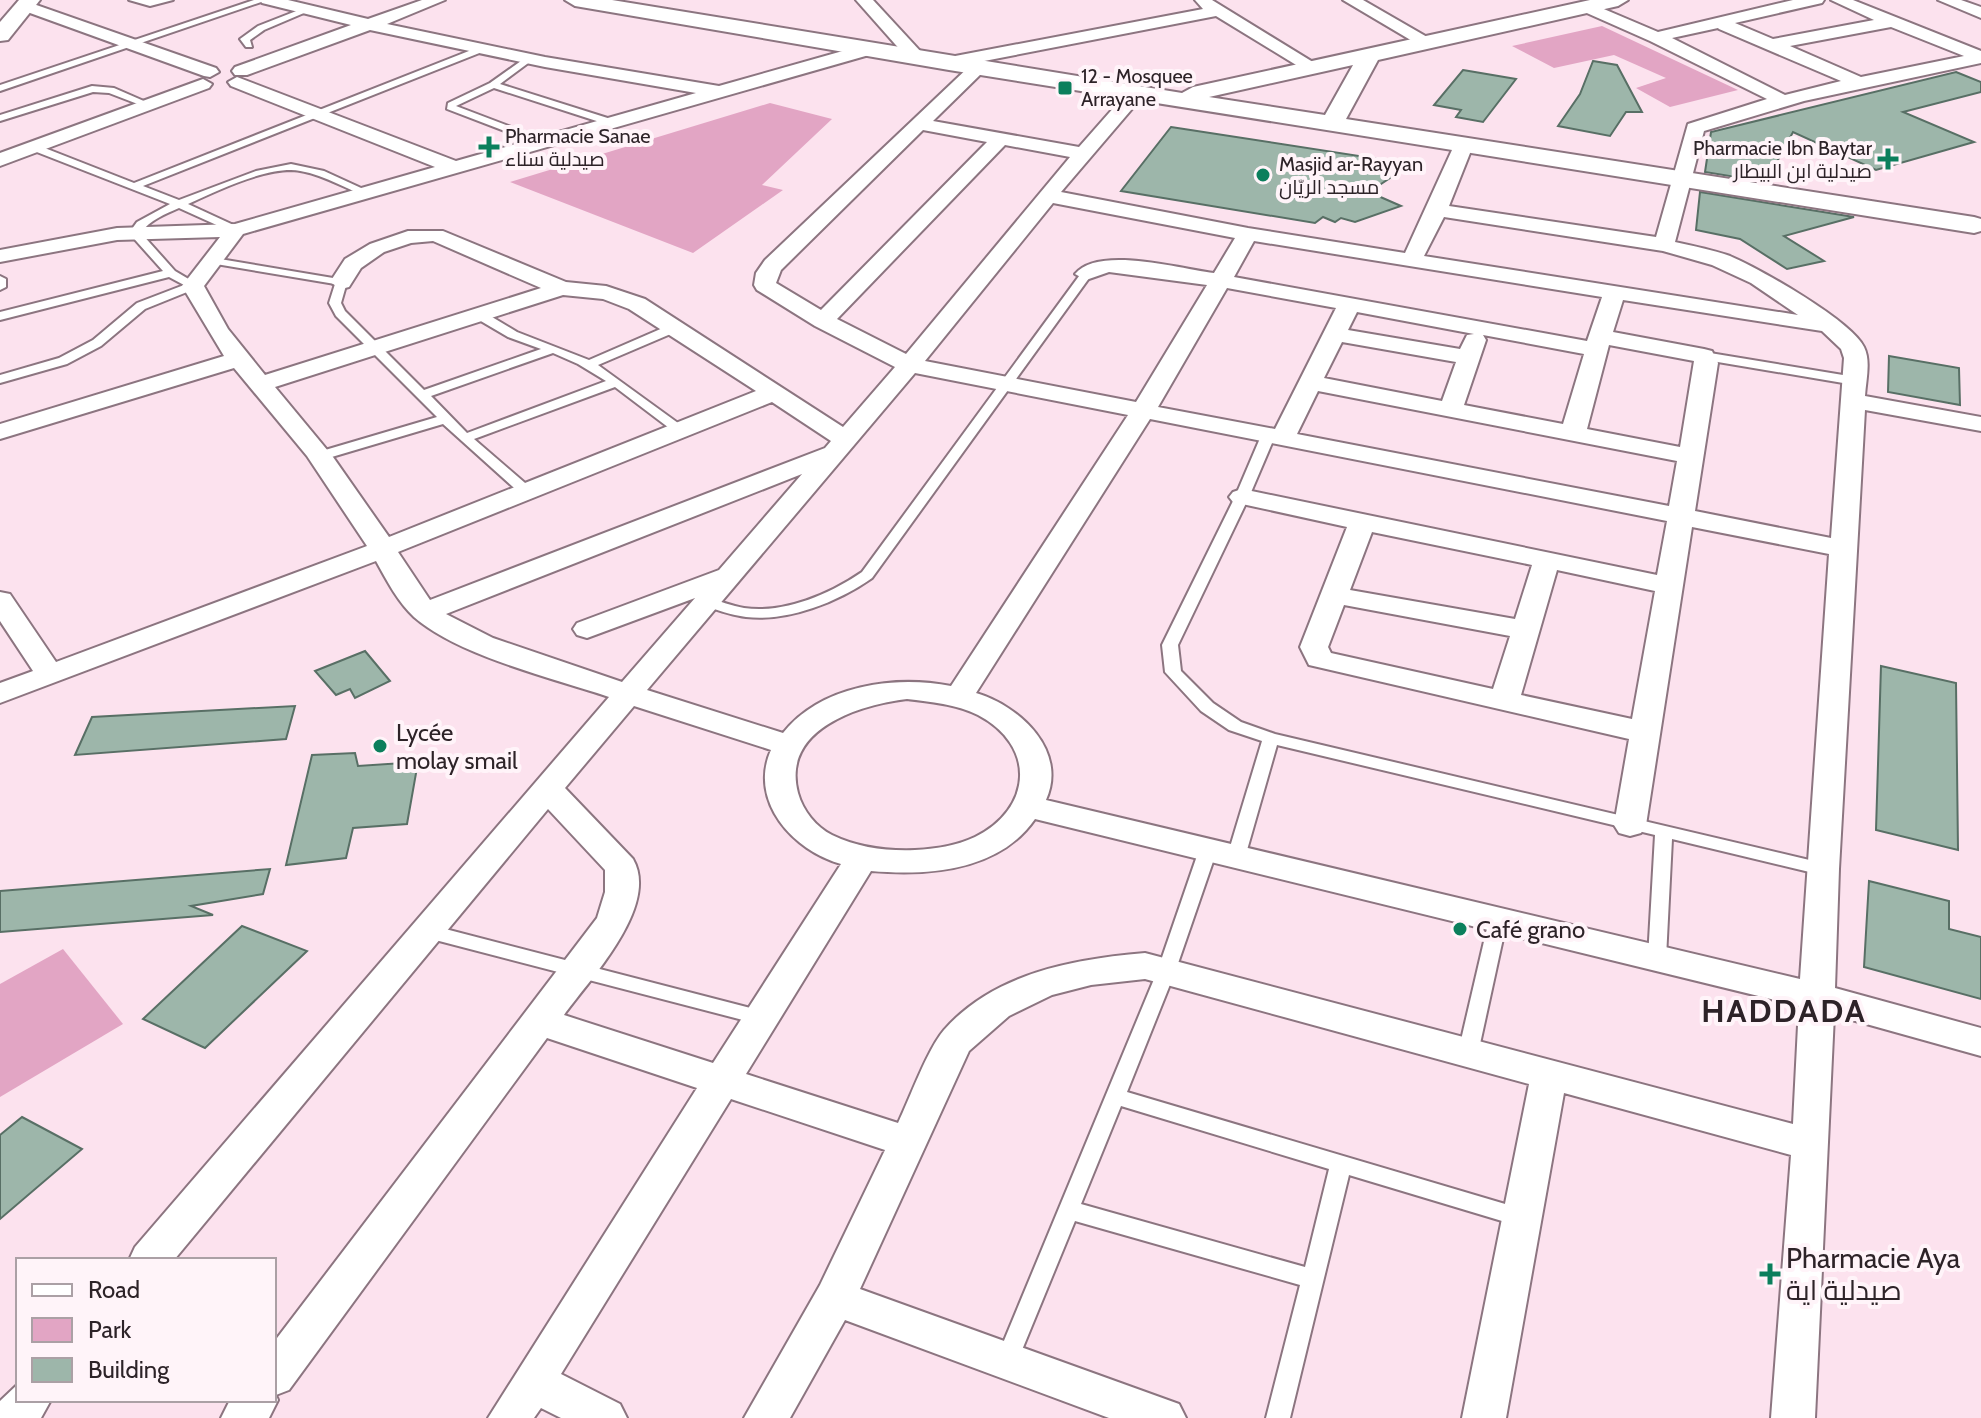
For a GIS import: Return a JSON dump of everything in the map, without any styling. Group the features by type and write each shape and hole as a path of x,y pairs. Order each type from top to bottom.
{"street":[{"path":"265,0 365,26 479,50 723,91"},
{"path":"0,160 148,105 206,78 239,76 437,0"},
{"path":"575,0 949,63 1979,224"},
{"path":"864,0 916,57"},
{"path":"1200,0 1312,67"},
{"path":"1351,0 1425,41"},
{"path":"1175,98 1618,0"},
{"path":"1656,37 1816,0"},
{"path":"1839,0 1981,58"},
{"path":"1946,0 1981,13"},
{"path":"0,35 27,3 134,45 206,78"},
{"path":"1505,6 1529,18"},
{"path":"1586,7 1656,37 1786,102"},
{"path":"949,63 1217,11"},
{"path":"1725,21 1725,25 1860,83"},
{"path":"1771,45 1894,21"},
{"path":"0,256 98,237 236,230 870,49"},
{"path":"1332,123 1370,55"},
{"path":"1664,245 1695,128 1860,83 1981,58"},
{"path":"978,67 767,273 765,285 823,321 909,365 1842,548"},
{"path":"239,76 315,113 458,169"},
{"path":"647,80 656,111"},
{"path":"151,1258 625,694 708,602 909,365 1082,153 1137,92"},
{"path":"921,124 1082,153"},
{"path":"823,321 1000,139"},
{"path":"1412,259 1437,210 1464,143"},
{"path":"1048,196 1248,234 1831,327"},
{"path":"1437,210 1664,245 1694,251 1738,266 1831,327 1852,346 1856,358 1822,869 1811,1145 1793,1418"},
{"path":"236,230 214,261 182,280 237,359 320,456 383,549 398,580 425,612 462,635 625,694 789,745"},
{"path":"341,282 364,254 390,242 429,234 562,288 606,293 626,299 676,327 775,392 839,447"},
{"path":"959,697 1143,411 1248,234"},
{"path":"1086,274 1106,265 1119,266 1222,281 1478,329 1704,356 1706,363 1667,585 1630,825"},
{"path":"261,384 562,288"},
{"path":"1573,433 1615,292"},
{"path":"1275,438 1312,383 1349,305"},
{"path":"1451,409 1478,329"},
{"path":"1333,334 1469,357"},
{"path":"0,432 237,359"},
{"path":"1312,383 1690,456"},
{"path":"1854,391 1981,424"},
{"path":"0,694 383,549 775,392"},
{"path":"425,612 839,447"},
{"path":"1242,497 1667,585"},
{"path":"1362,523 1314,647 1319,659 1644,732"},
{"path":"1504,702 1547,560"},
{"path":"587,629 731,575"},
{"path":"1333,595 1526,630"},
{"path":"2,605 50,675"},
{"path":"907,690 959,697 988,706 1018,727 1037,760 1037,790 1017,823 985,846 942,861 881,863 837,851 803,830 786,807 779,778 789,745 806,726 838,705 878,693 907,690"},
{"path":"276,1373 613,922 622,892 621,867 547,788"},
{"path":"1027,806 1817,997 1981,1042"},
{"path":"510,1418 862,858"},
{"path":"766,1418 835,1298 955,1042 978,1016 1020,990 1110,969 1145,966 1811,1145"},
{"path":"539,1021 907,1142"},
{"path":"1484,1418 1549,1075"},
{"path":"835,1298 1164,1418"},
{"path":"533,1382 605,1418"},
{"path":"13,1418 27,1402"}],"lane":[{"path":"133,0 150,3 169,0"},
{"path":"0,88 265,0"},
{"path":"249,45 245,39 252,32 307,10"},
{"path":"135,186 479,50"},
{"path":"528,59 493,85 451,105 452,109 544,143"},
{"path":"493,85 613,123"},
{"path":"0,118 92,89 111,90 148,105"},
{"path":"33,147 135,186 236,230"},
{"path":"182,280 135,233 149,219 263,172 286,167 308,170 367,193"},
{"path":"214,261 341,282 335,303 340,313 465,438 527,492"},
{"path":"708,602 747,613 773,613 849,590 883,556 1086,274"},
{"path":"0,279 0,287"},
{"path":"0,316 182,280"},
{"path":"0,379 63,361 97,343 141,306 182,280"},
{"path":"478,314 505,334 588,365 682,431"},
{"path":"588,365 676,327"},
{"path":"422,395 550,350"},
{"path":"1704,356 1854,391"},
{"path":"465,438 613,383"},
{"path":"320,456 446,419"},
{"path":"1275,438 1242,497 1170,645 1173,672 1200,701 1226,720 1271,738 1822,869"},
{"path":"1007,1360 1166,972 1271,738"},
{"path":"1657,958 1664,833"},
{"path":"1468,1053 1498,920"},
{"path":"426,931 762,1018"},
{"path":"1115,1096 1522,1218"},
{"path":"1278,1418 1341,1164"},
{"path":"1069,1210 1312,1279"}],"green space":[{"path":"1602,26 1738,90 1670,107 1636,88 1666,78 1614,55 1554,68 1512,46"},
{"path":"770,103 832,119 762,185 783,190 693,253 510,182"},
{"path":"63,949 123,1024 0,1097 0,984"}],"building":[{"path":"1593,61 1617,65 1642,112 1626,112 1610,136 1558,126 1580,94"},
{"path":"1463,70 1516,79 1483,122 1456,117 1461,110 1434,105"},
{"path":"1956,72 1981,82 1981,92 1903,112 1974,142 1876,170 1793,132 1766,182 1705,172 1711,132"},
{"name":"Masjid ar-Rayyan مسجد الريّان","path":"1171,127 1411,164 1369,192 1401,206 1355,222 1341,218 1335,222 1323,217 1315,223 1121,191"},
{"path":"1700,192 1854,217 1784,236 1824,261 1787,269 1740,239 1696,230"},
{"path":"1889,356 1959,368 1960,405 1888,392"},
{"path":"365,651 390,681 355,698 350,689 336,695 315,671"},
{"path":"1881,666 1956,683 1958,850 1876,830"},
{"path":"295,706 286,739 75,755 92,717"},
{"path":"355,753 358,766 418,762 407,824 353,828 346,858 286,865 312,755"},
{"path":"270,869 263,894 191,906 213,915 0,932 0,891"},
{"path":"1869,881 1949,901 1949,929 1981,937 1981,999 1864,967"},
{"path":"242,926 307,951 205,1048 143,1019"},
{"path":"22,1117 82,1149 0,1219 0,1135"}],"place":[{"name":"12 - Mosquee Arrayane","path":"1065,88"},
{"name":"Pharmacie Sanae صيدلية سناء","path":"489,147"},
{"name":"Pharmacie Ibn Baytar صيدلية ابن البيطار","path":"1888,159"},
{"name":"Masjid ar-Rayyan مسجد الريّان","path":"1263,175"},
{"name":"Lycée molay smail","path":"380,746"},
{"name":"Café grano","path":"1460,929"},
{"name":"Pharmacie Aya صيدلية اية","path":"1770,1274"}],"district":[{"name":"HADDADA","path":"1784,1010"}]}
